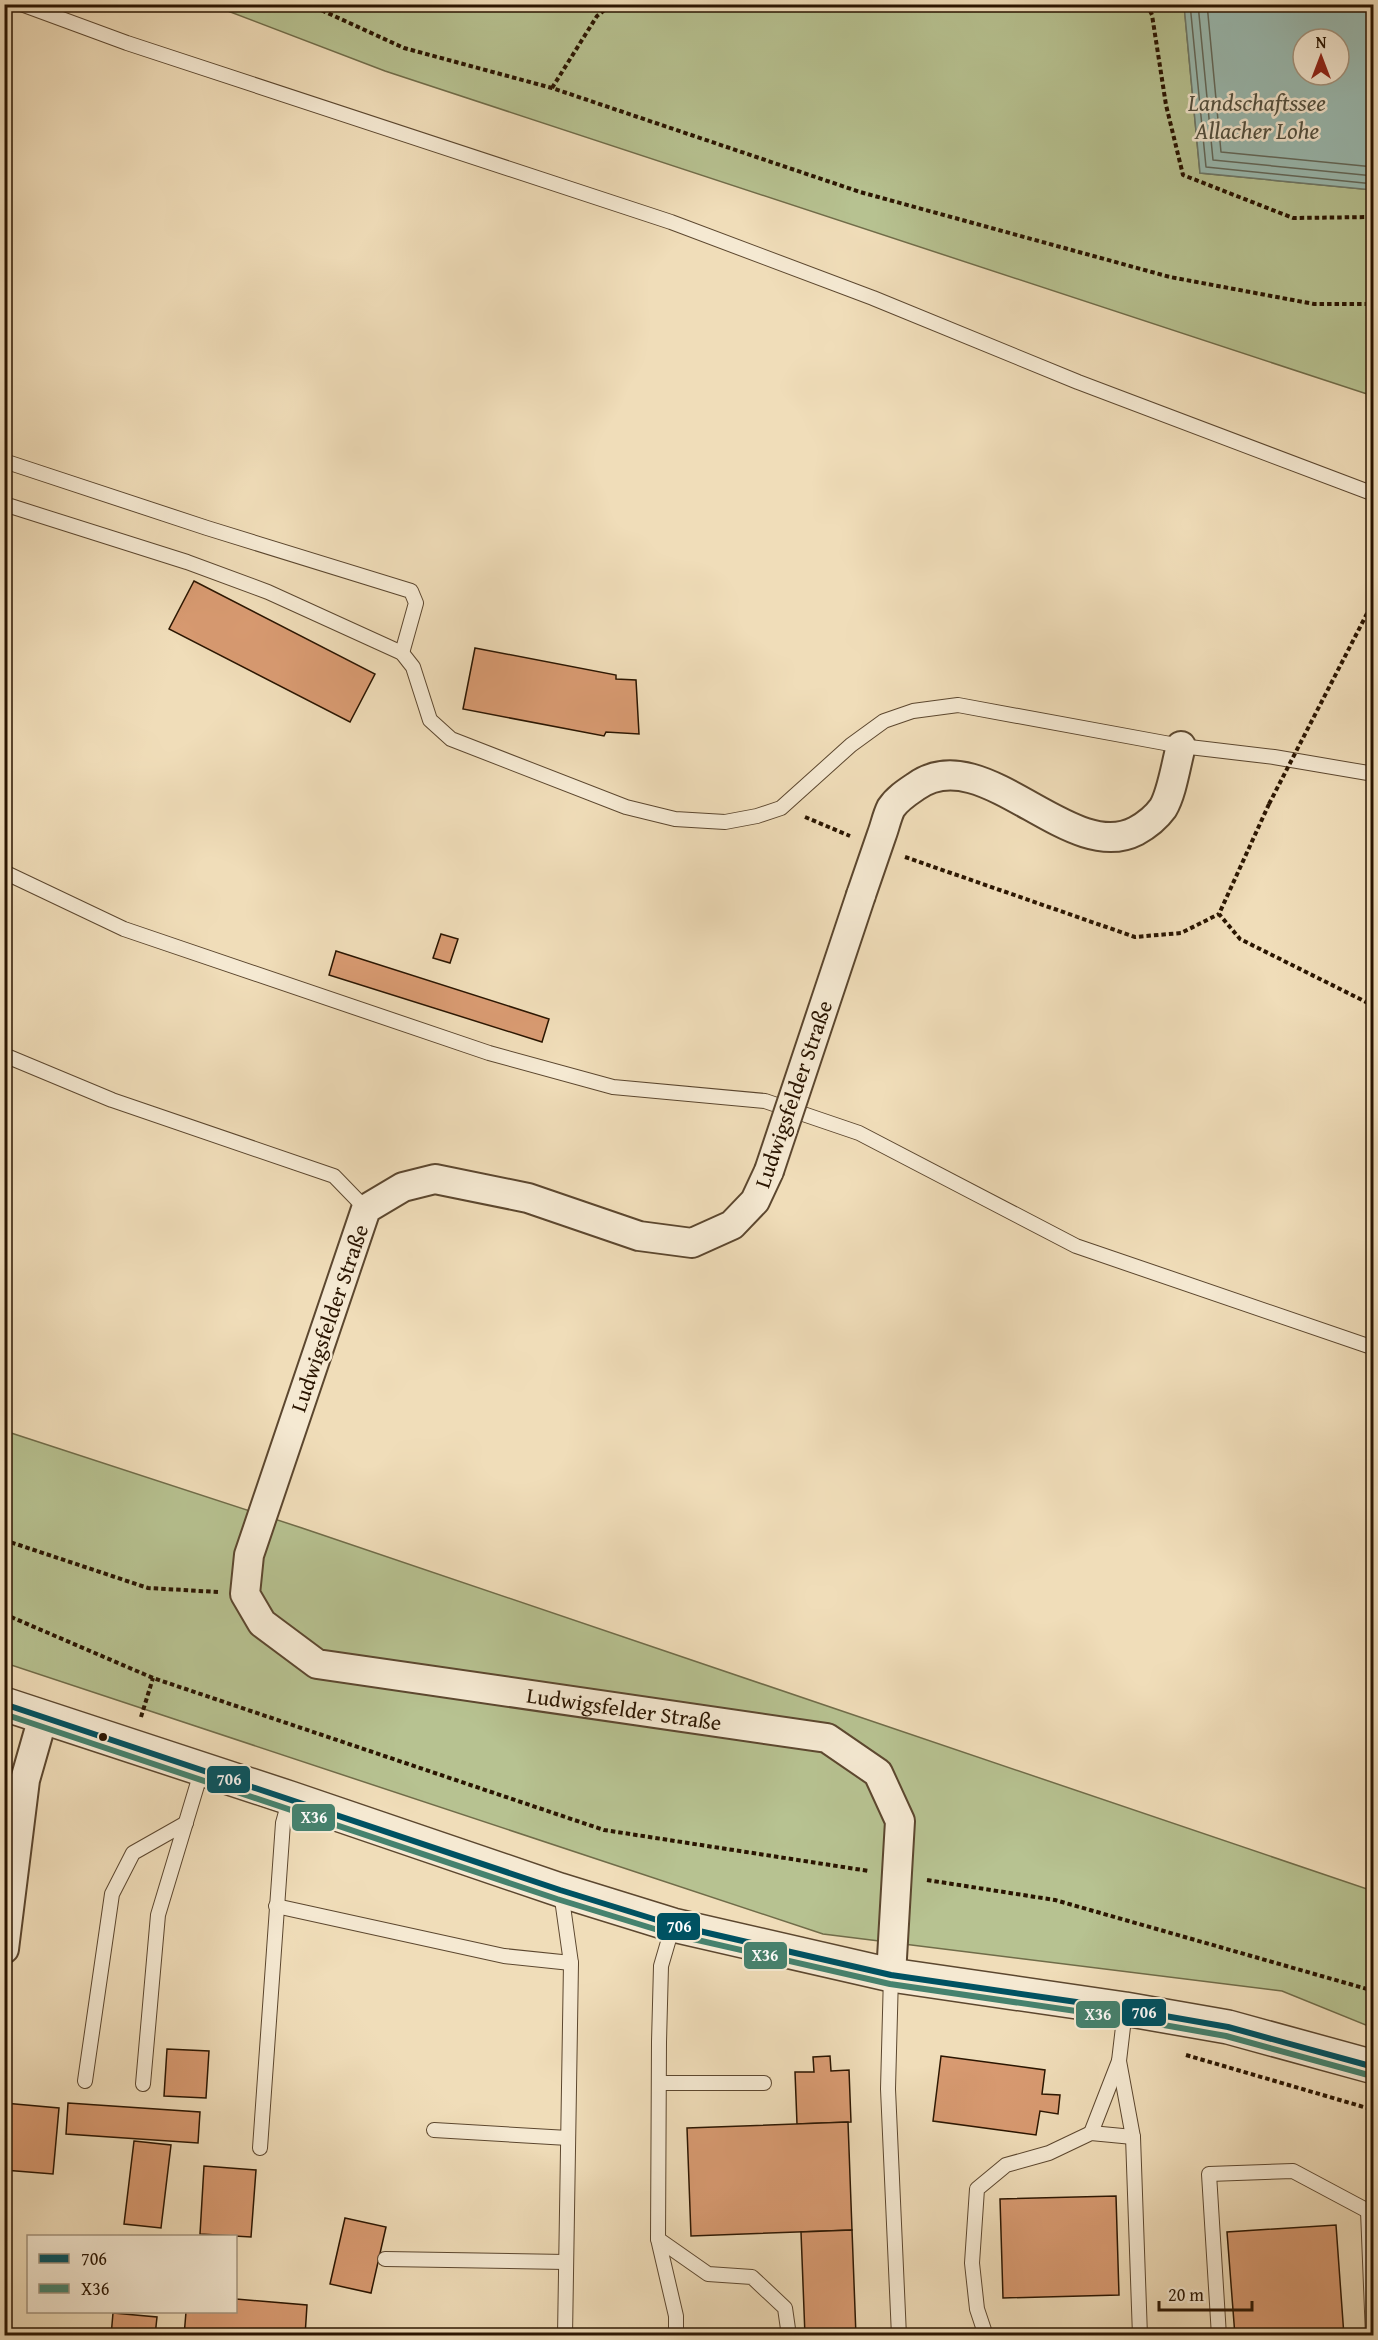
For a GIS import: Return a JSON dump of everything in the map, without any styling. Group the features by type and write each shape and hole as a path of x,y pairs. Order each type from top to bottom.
{"street":[{"name":"Ludwigsfelder Straße","path":"891,1975 900,1821 878,1773 827,1738 316,1664 262,1623 245,1594 249,1555 366,1209 403,1187 435,1179 528,1198 639,1236 692,1243 732,1225 755,1201 769,1171 861,895 865,843 891,809 910,790 936,776 956,776 994,786 1082,833 1106,838 1128,835 1151,823 1164,806 1181,747"},
{"path":"4,1704 560,1890 673,1925 891,1975 1125,2009 1228,2027 1374,2067"},
{"path":"4,1949 25,1780 43,1717"}],"lane":[{"path":"21,4 160,54 670,222 873,298 1078,382 1374,494"},
{"path":"4,461 207,528 411,591 417,603 402,653"},
{"path":"4,504 197,565 268,592 402,653 413,667 430,720 451,739 626,807 675,819 726,822 782,808 851,745 884,721 913,711 958,705 1181,747 1274,757 1374,774"},
{"path":"4,872 124,929 489,1053 613,1088 765,1101 859,1133 1076,1246 1374,1348"},
{"path":"4,1055 112,1100 334,1176 366,1209"},
{"path":"143,2084 158,1915 202,1769"},
{"path":"260,2148 283,1823 290,1798"},
{"path":"85,2081 112,1894 133,1853 186,1823"},
{"path":"560,1890 571,1963 565,2336"},
{"path":"276,1906 504,1956 571,1963"},
{"path":"673,1925 661,1966 658,2239 676,2316 676,2336"},
{"path":"891,1975 888,2089 899,2336"},
{"path":"1091,2133 1119,2061 1125,2009"},
{"path":"1119,2061 1133,2137 1140,2336"},
{"path":"658,2083 764,2083"},
{"path":"434,2130 568,2138"},
{"path":"987,2336 977,2309 972,2264 977,2188 1006,2165 1048,2152 1091,2133 1133,2137"},
{"path":"1219,2336 1209,2174 1293,2170 1371,2208 1373,2336"},
{"path":"658,2239 708,2274 752,2277 784,2308 789,2336"},
{"path":"385,2259 566,2262"}],"path":[{"path":"308,4 404,48 552,88 860,192 1170,277 1314,304 1374,304"},
{"path":"552,88 597,16 612,4"},
{"path":"1147,4 1152,15 1166,105 1183,176 1293,218 1374,217"},
{"path":"812,820 865,843 1135,937 1181,933 1219,914 1269,804 1374,600"},
{"path":"1219,914 1240,939 1373,1005"},
{"path":"4,1540 148,1588 245,1594"},
{"path":"4,1614 153,1678 604,1830 1055,1900 1374,1991"}],"green space":[{"path":"212,5 1184,5 1200,173 1373,190 1373,396 385,71"},
{"path":"5,1431 302,1528 1373,1891 1373,2028 1282,1991 823,1934 5,1663"}],"water":[{"name":"Landschaftssee Allacher Lohe","path":"1184,5 1373,5 1373,190 1200,173"}],"building":[{"path":"194,581 375,674 350,722 169,629"},
{"path":"475,648 616,675 616,679 636,680 639,734 606,732 604,736 463,709"},
{"path":"441,934 458,939 450,963 433,958"},
{"path":"336,951 549,1019 542,1042 329,975"},
{"path":"167,2049 209,2051 206,2098 164,2096"},
{"path":"830,2056 831,2071 849,2070 851,2122 797,2124 795,2072 814,2072 813,2057"},
{"path":"941,2056 1045,2070 1042,2094 1060,2095 1058,2114 1040,2111 1036,2135 933,2121"},
{"path":"4,2103 59,2108 53,2174 4,2170"},
{"path":"68,2103 200,2112 198,2143 66,2134"},
{"path":"848,2122 852,2230 691,2236 687,2128"},
{"path":"134,2141 171,2145 161,2228 124,2224"},
{"path":"204,2166 256,2170 251,2237 200,2234"},
{"path":"1116,2196 1119,2295 1003,2298 1000,2199"},
{"path":"345,2218 386,2227 371,2293 330,2284"},
{"path":"1336,2225 1344,2336 1235,2336 1227,2232"},
{"path":"852,2230 856,2336 805,2336 801,2232"},
{"path":"237,2299 307,2305 305,2336 184,2336 186,2313 237,2313"},
{"path":"113,2313 157,2317 155,2336 111,2336"}],"transit line":[{"name":"706","path":"4,1704 560,1890 673,1925 891,1975 1125,2009 1228,2027 1374,2067"},
{"name":"X36","path":"4,1714 557,1899 671,1934 890,1984 1124,2018 1226,2036 1372,2076"}]}
